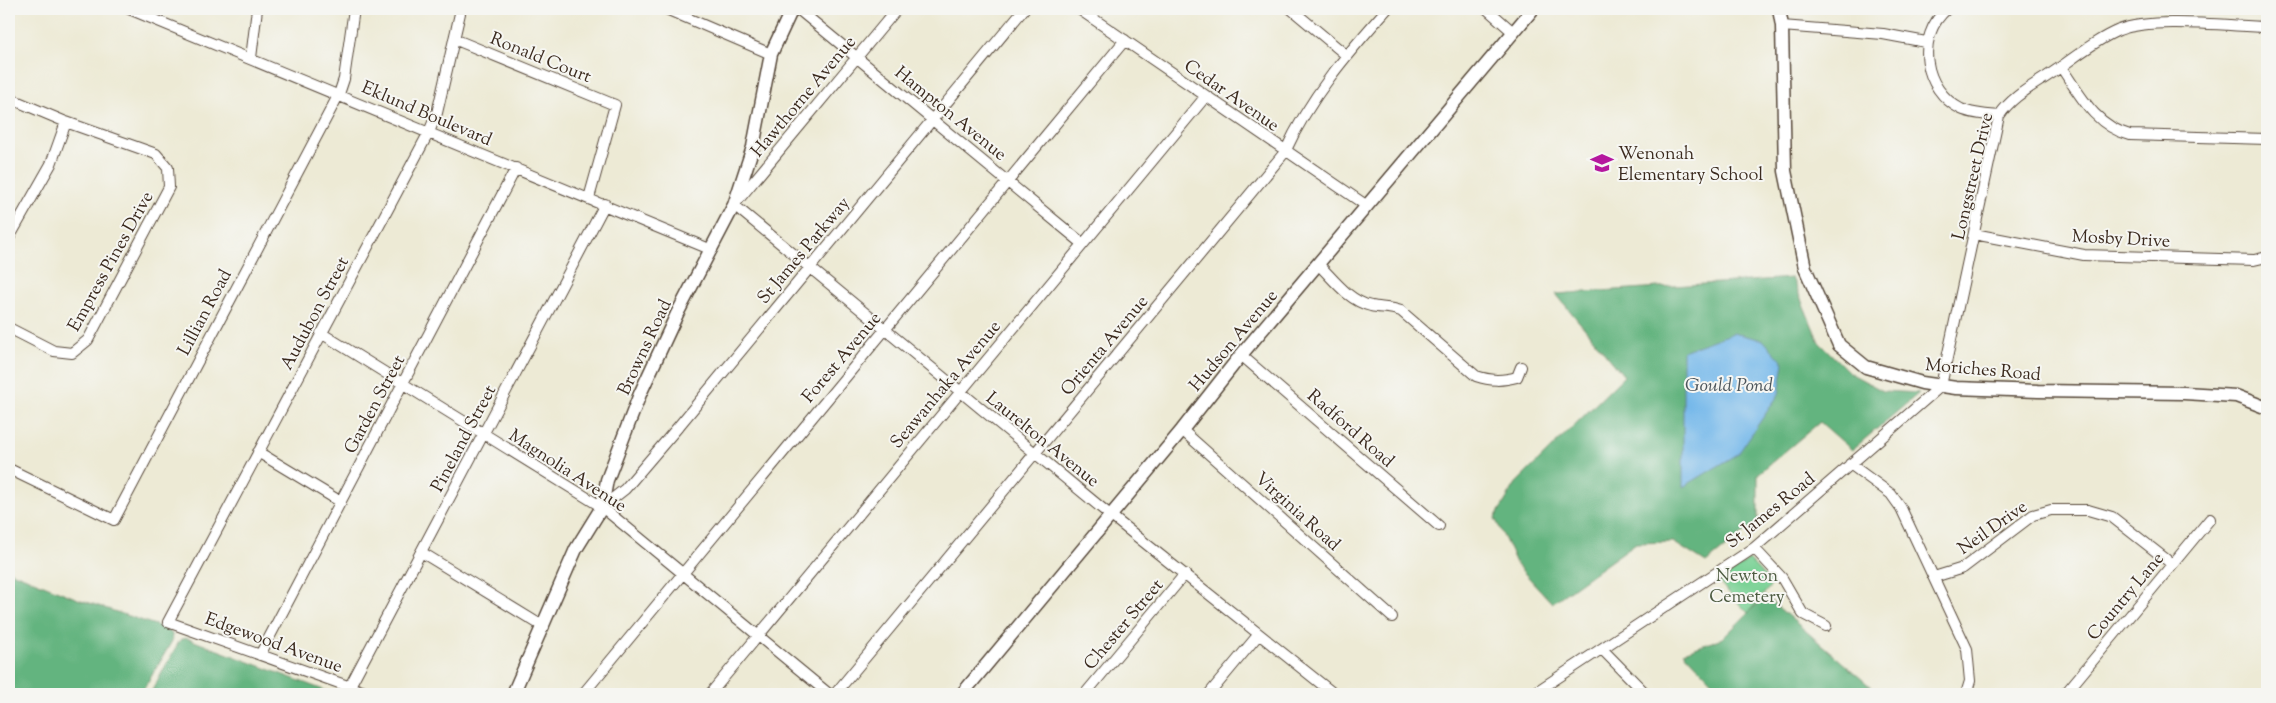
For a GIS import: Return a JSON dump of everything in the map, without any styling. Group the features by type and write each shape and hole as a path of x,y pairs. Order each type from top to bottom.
{"street":[{"name":"Eklund Boulevard","path":"129,9 606,204 712,250"},
{"path":"251,58 258,9"},
{"name":"Lillian Road","path":"9,469 114,520 339,94 344,79 354,9"},
{"name":"Audubon Street","path":"168,622 429,132 437,113 461,9"},
{"path":"666,9 771,54"},
{"name":"Browns Road","path":"514,694 576,549 602,507 607,480 640,394 677,314 734,205 753,147 771,54 792,9"},
{"name":"Hampton Avenue","path":"798,9 1008,180 1082,243"},
{"name":"Hawthorne Avenue","path":"734,205 897,9"},
{"name":"St James Parkway","path":"602,507 625,488 1024,9"},
{"name":"Cedar Avenue","path":"1079,9 1285,152 1367,206"},
{"path":"1291,9 1346,55"},
{"name":"Orienta Avenue","path":"835,694 1285,152 1308,106 1346,55 1387,9"},
{"path":"1486,9 1513,32"},
{"name":"Hudson Avenue","path":"962,694 1182,430 1241,355 1319,265 1430,129 1533,9"},
{"name":"Moriches Road","path":"1779,9 1782,26 1785,171 1805,268 1839,345 1866,367 1922,384 2038,391 2236,396 2267,408"},
{"path":"1947,9 1932,26 1926,42 1928,64 1938,87 1961,109 1999,116"},
{"name":"Longstreet Drive","path":"1941,386 1999,116 2005,107 2023,92 2101,40 2122,29 2164,24 2267,27"},
{"path":"1782,26 1883,34 1926,42"},
{"name":"Ronald Court","path":"454,39 615,105 589,198"},
{"name":"Forest Avenue","path":"583,694 1125,40"},
{"path":"2061,67 2103,124 2120,132 2130,134 2267,139"},
{"name":"Seawanhaka Avenue","path":"710,694 1082,243 1206,96"},
{"name":"Empress Pines Drive","path":"9,98 66,122 156,154 168,168 169,188 88,340 72,353 54,351 9,328"},
{"path":"9,238 15,216 50,164 66,122"},
{"name":"Garden Street","path":"260,655 516,168"},
{"name":"Pineland Street","path":"350,686 606,204"},
{"name":"Laurelton Avenue","path":"734,205 959,392 1036,452 1110,515 1333,694"},
{"name":"Mosby Drive","path":"1974,234 2084,255 2254,260 2267,257"},
{"path":"1319,265 1353,298 1369,306 1388,306 1401,311 1476,376 1504,381 1517,377 1522,367"},
{"name":"Magnolia Avenue","path":"321,333 602,507 829,694"},
{"name":"Radford Road","path":"1241,355 1439,526"},
{"name":"St James Road","path":"1533,694 1754,548 1941,386"},
{"name":"Virginia Road","path":"1182,430 1392,617"},
{"path":"258,452 340,502"},
{"path":"1850,464 1886,490 1901,508 1966,649 1970,665 1968,694"},
{"name":"Neil Drive","path":"1934,577 1963,568 2033,515 2051,510 2088,510 2112,517 2172,564"},
{"name":"Country Lane","path":"2065,694 2210,519"},
{"path":"1754,548 1782,578 1803,614 1826,626"},
{"path":"421,552 544,627"},
{"name":"Chester Street","path":"1086,694 1185,574"},
{"name":"Edgewood Avenue","path":"168,622 370,694"},
{"path":"1209,694 1259,634"},
{"path":"1602,649 1646,694"}],"green space":[{"path":"2161,9 2259,9 2260,13 2162,11"},
{"path":"1792,278 1819,342 1850,373 1883,391 1919,393 1852,450 1820,422 1758,474 1758,521 1706,563 1673,542 1636,543 1552,603 1517,565 1495,518 1516,483 1624,376 1556,294"},
{"name":"Newton Cemetery","path":"1749,560 1772,584 1748,613 1719,582"},
{"path":"9,571 78,599 167,629 172,634 172,641 141,694 9,694"},
{"path":"1765,596 1871,687 1863,694 1724,694 1684,652 1723,638"},
{"path":"186,638 334,694 150,694 180,640"}],"water":[{"name":"Gould Pond","path":"1733,333 1763,340 1784,363 1779,394 1738,454 1683,487 1683,351"}],"place":[{"name":"Wenonah Elementary School","path":"1602,163"}]}
